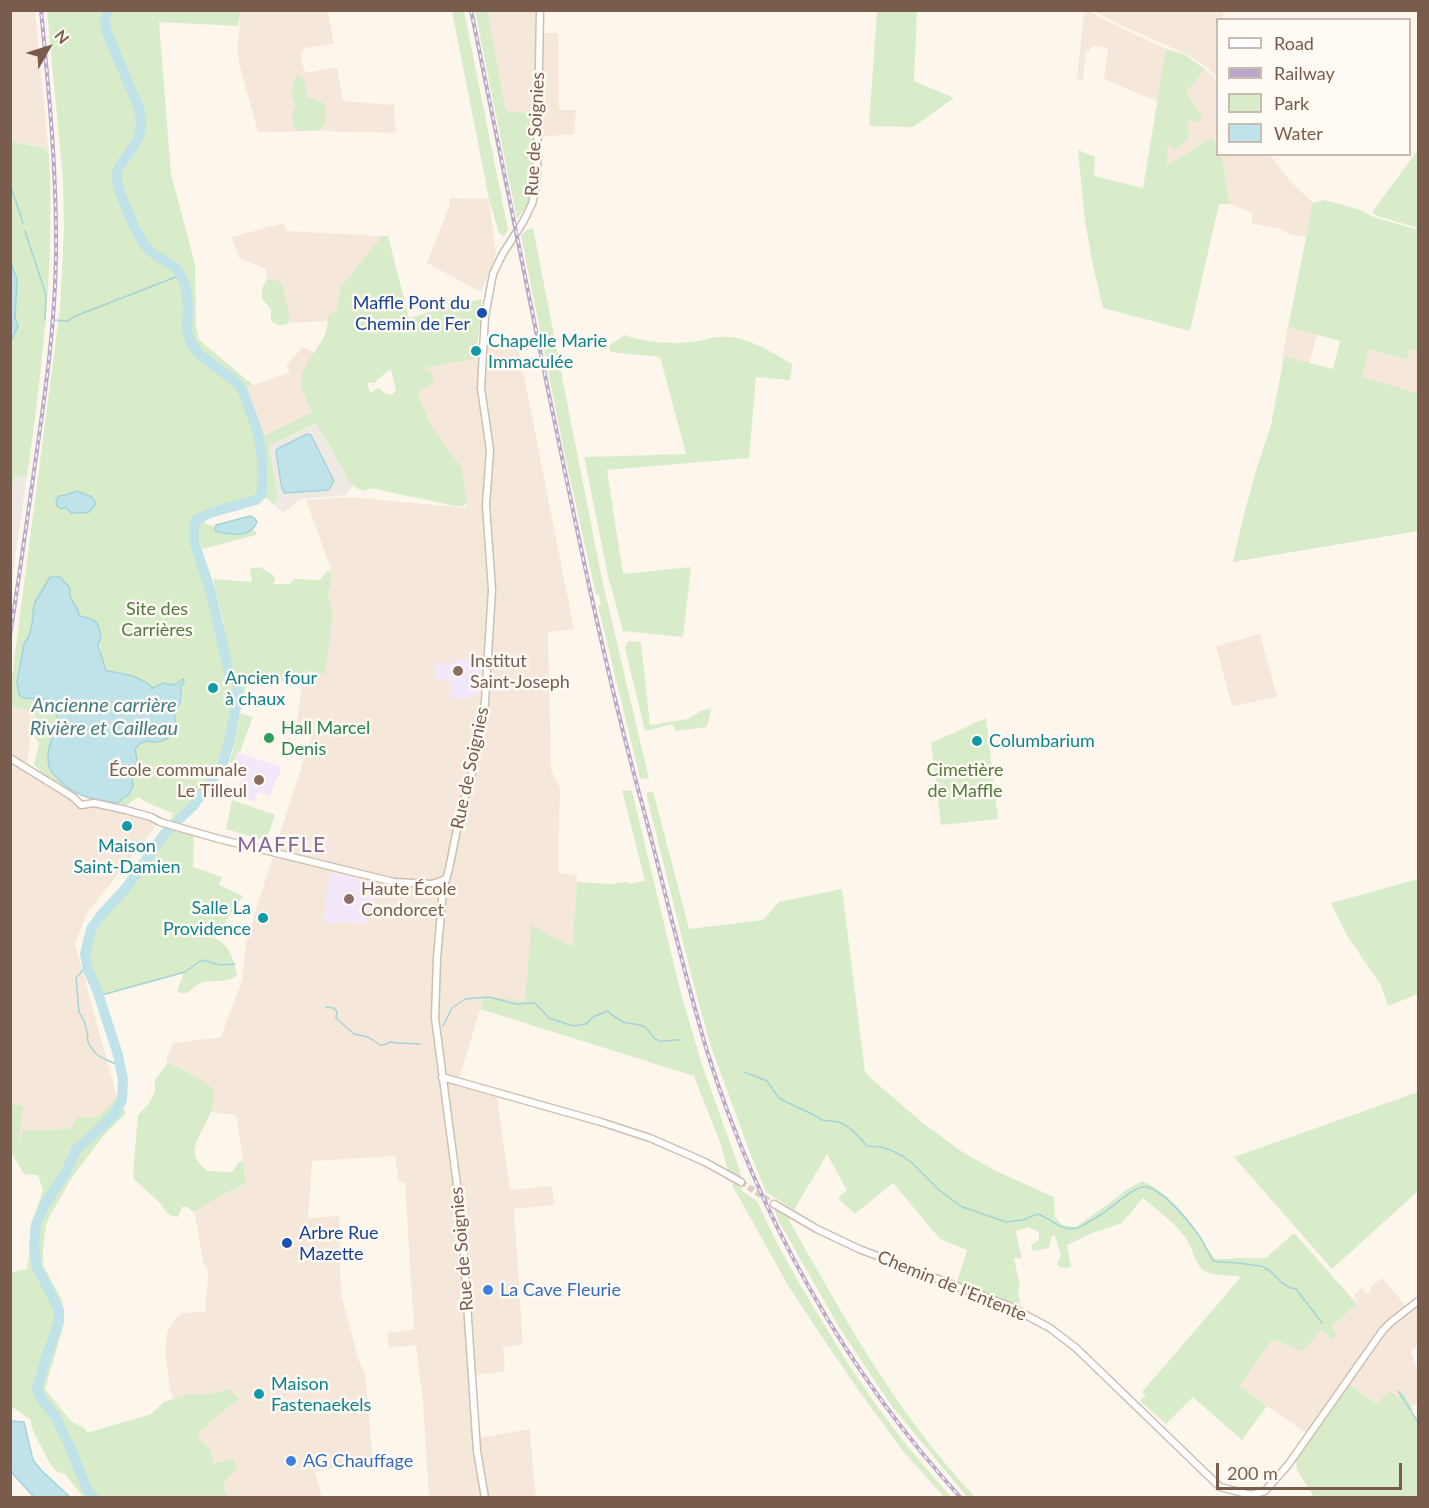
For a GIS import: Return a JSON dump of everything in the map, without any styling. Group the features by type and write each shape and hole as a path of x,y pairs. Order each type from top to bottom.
{"street":[{"name":"Rue de Soignies","path":"485,1497 477,1451 461,1215 435,1018 437,958 443,890 484,717 492,590 486,505 490,450 481,388 485,316 490,285 497,264 528,214 535,191 540,10"},
{"path":"10,758 73,797 81,805 94,803 151,817 224,840 383,879 404,883 432,884 446,879"},
{"path":"432,884 443,890"},
{"path":"442,1077 650,1138 705,1162 741,1182"},
{"name":"Chemin de l'Entente","path":"774,1204 817,1229 859,1249 1009,1306 1050,1328 1076,1348 1220,1487 1251,1495 1264,1491 1288,1465 1383,1330 1419,1302"}],"shaded area":[{"path":"11,11 35,11 49,155 43,146 14,142 11,138"},
{"path":"241,11 328,11 334,44 304,48 301,58 304,69 307,73 337,67 343,101 394,105 396,133 258,132 237,49"},
{"path":"488,11 540,11 539,33 558,33 559,108 560,110 576,110 574,134 538,137 538,113 511,112 505,107"},
{"path":"1086,11 1166,49 1158,102 1104,79 1108,48 1092,46 1089,51 1086,51 1083,81 1077,78"},
{"path":"1095,11 1224,11 1222,18 1216,18 1216,77 1206,67 1186,54"},
{"path":"1205,69 1216,80 1216,145 1213,137 1166,166 1168,144 1189,136 1188,121 1200,114 1186,93"},
{"path":"1220,156 1271,156 1289,180 1313,203 1307,236 1291,235 1283,230 1252,223 1252,212 1230,204"},
{"path":"450,198 489,199 496,255 481,292 427,263 450,204"},
{"path":"284,223 286,231 382,236 340,288 336,311 328,317 328,321 289,323 290,319 277,280 267,279 266,269 239,258 232,237"},
{"path":"1288,327 1317,335 1309,364 1282,357"},
{"path":"518,346 574,629 548,632 551,770 560,788 558,873 577,876 572,948 531,926 525,1001 484,996 457,1086 497,1097 510,1190 552,1186 554,1205 514,1209 523,1344 503,1348 505,1371 475,1375 478,1438 530,1429 536,1497 429,1497 423,1403 416,1345 389,1348 387,1333 414,1329 405,1185 404,1181 399,1182 395,1156 312,1161 308,1218 339,1216 341,1293 358,1359 365,1375 373,1460 315,1472 322,1497 229,1497 223,1488 227,1478 238,1467 232,1458 214,1462 211,1450 197,1435 240,1398 230,1389 204,1395 191,1393 173,1399 165,1352 167,1332 174,1320 182,1313 205,1312 207,1266 204,1265 194,1212 246,1183 245,1173 236,1115 211,1112 214,1101 202,1080 166,1060 173,1043 221,1037 242,980 246,941 313,730 297,724 303,671 324,674 333,613 327,590 330,589 333,575 306,500 350,497 466,508 467,499 462,468 432,427 419,399 419,390 428,387 423,368 483,358 486,348"},
{"path":"303,347 315,353 304,370 302,391 312,412 259,438 242,389 290,372 286,365"},
{"path":"1369,349 1407,360 1410,349 1418,352 1418,393 1361,377"},
{"path":"318,423 347,478 354,486 346,495 301,499 283,513 274,505 278,497 269,446"},
{"path":"15,475 27,477 11,585 10,493"},
{"path":"1260,634 1277,697 1232,706 1216,646"},
{"name":"Institut Saint-Joseph","path":"455,659 482,660 480,693 474,693 474,698 449,698 449,680 435,680 435,663 454,663"},
{"path":"10,706 35,714 26,766 82,800 163,817 87,913 75,944 117,1097 98,1117 72,1129 23,1130 18,1147 23,1106 10,1104"},
{"name":"École communale Le Tilleul","path":"237,752 282,767 270,796 258,792 254,802 235,794 246,768 233,763"},
{"name":"Haute École Condorcet","path":"330,872 376,883 367,924 324,922"},
{"path":"1382,1278 1407,1307 1418,1299 1418,1346 1411,1350 1418,1374 1418,1403 1412,1406 1403,1392 1398,1398 1377,1404 1343,1381 1307,1434 1240,1386 1273,1339 1303,1352 1321,1330 1332,1340 1337,1335 1332,1327 1357,1303 1354,1295 1362,1288 1367,1294 1371,1290 1369,1288"}],"green space":[{"name":"Site des Carrières","path":"47,11 241,11 238,26 159,22 171,174 195,264 196,327 199,340 253,385 242,389 259,438 312,412 302,388 303,372 326,332 327,315 336,311 340,288 382,236 388,236 409,318 462,302 482,299 477,349 474,352 476,353 475,359 424,368 432,374 434,381 428,387 419,390 419,399 432,427 462,468 466,504 455,506 370,488 365,491 358,489 349,481 317,423 269,446 278,497 274,505 262,494 256,500 210,513 197,520 194,527 194,541 218,622 224,624 213,579 252,582 250,569 260,567 273,575 276,579 273,584 290,584 294,579 320,580 326,572 331,571 330,590 327,590 333,613 325,674 304,671 302,684 246,675 245,706 234,715 222,766 193,806 177,820 171,820 173,813 138,797 127,805 118,803 129,794 133,786 132,776 137,760 135,749 144,742 161,742 174,713 180,706 183,680 174,685 164,683 152,688 137,677 106,671 101,655 99,628 80,616 70,597 34,604 32,624 24,644 17,682 24,698 46,700 59,720 53,732 54,776 66,787 45,775 34,764 39,744 34,735 35,714 11,706 11,684 60,308 64,230 63,179","holes":["390,369 396,391 391,395 378,388 370,393 367,383 374,383"]},
{"path":"452,11 464,11 508,230 504,236 499,233 489,199"},
{"path":"475,11 488,11 505,107 511,112 538,113 532,204 525,207 517,219"},
{"path":"877,11 917,11 914,81 954,98 913,127 869,126"},
{"path":"1166,49 1185,55 1205,69 1186,93 1202,119 1196,122 1188,121 1189,136 1176,149 1168,145 1166,166 1213,137 1216,156 1220,156 1223,162 1230,204 1219,204 1190,331 1103,308 1085,221 1078,150 1095,157 1094,176 1143,188"},
{"path":"296,75 302,76 307,98 323,103 325,107 326,121 320,130 297,131 293,125 293,112 297,106 292,98 292,91"},
{"path":"11,138 14,142 43,147 49,155 50,236 46,317 27,477 15,475 11,493"},
{"path":"1418,150 1418,228 1377,216 1372,212"},
{"path":"1324,200 1418,230 1418,352 1410,349 1407,360 1369,349 1362,377 1418,393 1418,531 1233,562 1257,467 1271,425 1284,357 1333,369 1340,341 1288,327 1313,203"},
{"path":"533,228 601,575 649,779 640,778 598,606 601,605 599,595 596,595 565,456 521,235"},
{"path":"267,279 277,280 283,285 289,323 280,325 271,321 271,309 262,299 262,288"},
{"path":"625,335 664,343 694,342 716,337 737,338 756,344 792,364 790,380 756,377 749,458 607,470 623,574 691,567 683,637 623,631 608,576 584,457 686,454 660,357 610,352 611,344"},
{"path":"201,520 215,528 245,534 252,530 256,531 256,535 203,549 196,526"},
{"path":"628,641 641,642 650,725 688,719 711,708 707,727 676,731 672,724 645,731 625,648"},
{"path":"240,713 253,717 240,752 237,752 233,763 229,762"},
{"name":"Cimetière de Maffle","path":"986,718 998,819 941,825 931,743"},
{"path":"622,790 632,791 681,994 702,1065 742,1180 728,1172 721,1145 694,1076 480,1009 484,996 525,1001 531,925 572,947 577,882 610,884 626,882 629,884 645,881"},
{"path":"653,791 689,929 763,920 779,902 842,889 865,1072 923,1123 961,1151 994,1170 1054,1197 1055,1217 1062,1225 1076,1227 1142,1181 1176,1205 1215,1259 1266,1258 1294,1233 1357,1304 1332,1326 1337,1335 1332,1340 1321,1330 1303,1352 1273,1339 1240,1386 1267,1406 1242,1440 1193,1397 1166,1424 1140,1401 1146,1395 1142,1392 1241,1277 1203,1270 1180,1231 1143,1198 1122,1223 1092,1233 1067,1245 1071,1267 1062,1268 1057,1265 1061,1255 1055,1236 1052,1236 1049,1248 1033,1251 1031,1245 1039,1240 1039,1232 1029,1227 1016,1231 1022,1259 1014,1258 1020,1287 1018,1288 1020,1306 957,1282 967,1250 940,1239 893,1183 855,1214 838,1198 847,1190 827,1154 794,1210 766,1192 710,1044 646,793"},
{"path":"232,800 275,815 266,841 226,829"},
{"path":"171,829 194,836 193,867 222,877 219,885 243,896 214,939 227,948 233,958 237,975 228,980 203,982 187,993 177,992 184,972 98,996 88,970 85,954 91,929"},
{"path":"1418,879 1418,994 1388,1006 1381,985 1348,937 1331,903"},
{"path":"168,1062 202,1080 214,1090 212,1108 196,1146 197,1160 207,1171 232,1172 239,1162 243,1161 246,1183 194,1212 187,1207 182,1207 178,1217 167,1213 160,1203 134,1179 133,1173 138,1115 148,1105 155,1092 155,1080"},
{"path":"1418,1092 1418,1191 1332,1269 1234,1157"},
{"path":"117,1097 126,1113 105,1134 73,1176 46,1224 43,1265 62,1300 64,1324 45,1389 71,1421 84,1428 87,1433 151,1414 164,1402 191,1393 204,1395 230,1389 240,1399 218,1415 197,1435 211,1450 214,1463 232,1458 238,1468 227,1478 223,1487 229,1497 83,1497 65,1474 56,1471 49,1462 32,1429 31,1420 11,1408 11,1272 27,1269 30,1229 43,1190 38,1175 24,1174 11,1153 11,1104 23,1106 19,1143 23,1130 71,1129 78,1117 98,1117"},
{"path":"734,1183 757,1201 799,1283 876,1405 951,1497 944,1497 903,1451 859,1391 789,1287 732,1185"},
{"path":"775,1210 790,1218 789,1220 830,1293 897,1399 947,1466 975,1497 967,1497 891,1405 839,1327 779,1222"},
{"path":"1348,1384 1377,1404 1389,1391 1398,1397 1403,1392 1418,1421 1418,1497 1314,1497 1297,1470 1296,1459"}],"water":[{"path":"11,263 17,280 15,318 18,326 11,341"},
{"path":"307,434 311,435 334,481 329,490 285,493 282,489 277,449"},
{"path":"77,491 92,497 96,504 89,512 71,513 66,507 61,509 57,506 56,500 59,496"},
{"path":"250,516 257,522 250,531 245,533 229,534 215,530 216,525"},
{"name":"Ancienne carrière Rivière et Cailleau","path":"50,577 60,577 70,588 70,597 80,616 96,622 101,638 98,645 106,671 137,678 152,688 164,683 174,685 183,679 184,682 181,686 180,703 174,713 175,726 172,734 161,741 142,742 135,749 137,760 132,776 133,786 129,794 118,803 79,794 56,777 50,769 48,758 52,737 59,720 46,700 24,698 19,695 17,682 24,644 32,624 34,604"},
{"path":"10,1422 24,1422 33,1460 70,1497 34,1497 13,1474 10,1469"}],"waterway":[{"path":"95,1498 87,1490 55,1416 42,1400 37,1389 59,1321 59,1310 37,1267 34,1248 36,1224 76,1150 115,1114 122,1100 123,1080 118,1055 97,990 88,970 85,954 91,929 126,888 165,833 193,806 222,766 229,743 238,683 229,673 211,593 194,541 196,520 210,513 256,500 262,494 263,480 258,435 242,390 236,382 195,349 188,335 187,297 183,280 175,268 150,251 141,239 118,186 119,167 133,148 141,127 140,111 106,30 107,10"},
{"path":"10,184 23,223"},
{"path":"25,231 46,295 45,320"},
{"path":"53,320 67,321 181,275"},
{"path":"98,996 185,972 202,960 220,965 235,964"},
{"path":"87,965 76,978 79,1012 85,1023 87,1039 96,1054 120,1066"},
{"path":"443,1026 452,1008 465,999 489,997 516,1004 535,1003 549,1018 573,1026 586,1024 593,1017 607,1011 623,1022 643,1026 657,1040 679,1040"},
{"path":"326,1007 334,1008 337,1012 336,1018 354,1034 368,1037 380,1045 391,1042 420,1044"},
{"path":"744,1072 767,1081 778,1097 786,1102 822,1120 839,1122 848,1127 867,1146 882,1147 902,1156 960,1206 1006,1222 1023,1220 1037,1214 1065,1228 1077,1228 1101,1215 1136,1189 1149,1187 1157,1191 1182,1214 1200,1237 1213,1261 1263,1267 1287,1286 1296,1289 1322,1323"},
{"path":"1398,1391 1418,1422"}],"tunnel":[{"path":"741,1182 774,1204"}],"railway":[{"path":"10,636 46,386 55,282 54,164 41,10"},
{"path":"471,10 601,638 625,739 707,1051 752,1172 779,1231 810,1288 843,1344 880,1398 961,1498"}],"place":[{"name":"Maffle Pont du Chemin de Fer","path":"482,313"},
{"name":"Chapelle Marie Immaculée","path":"476,351"},
{"name":"Institut Saint-Joseph","path":"458,671"},
{"name":"Ancien four à chaux","path":"213,688"},
{"name":"Hall Marcel Denis","path":"269,738"},
{"name":"Columbarium","path":"977,741"},
{"name":"École communale Le Tilleul","path":"259,780"},
{"name":"Maison Saint-Damien","path":"127,826"},
{"name":"Haute École Condorcet","path":"349,899"},
{"name":"Salle La Providence","path":"263,918"},
{"name":"Arbre Rue Mazette","path":"287,1243"},
{"name":"La Cave Fleurie","path":"488,1290"},
{"name":"Maison Fastenaekels","path":"259,1394"},
{"name":"AG Chauffage","path":"291,1461"}],"district":[{"name":"MAFFLE","path":"282,845"}]}
